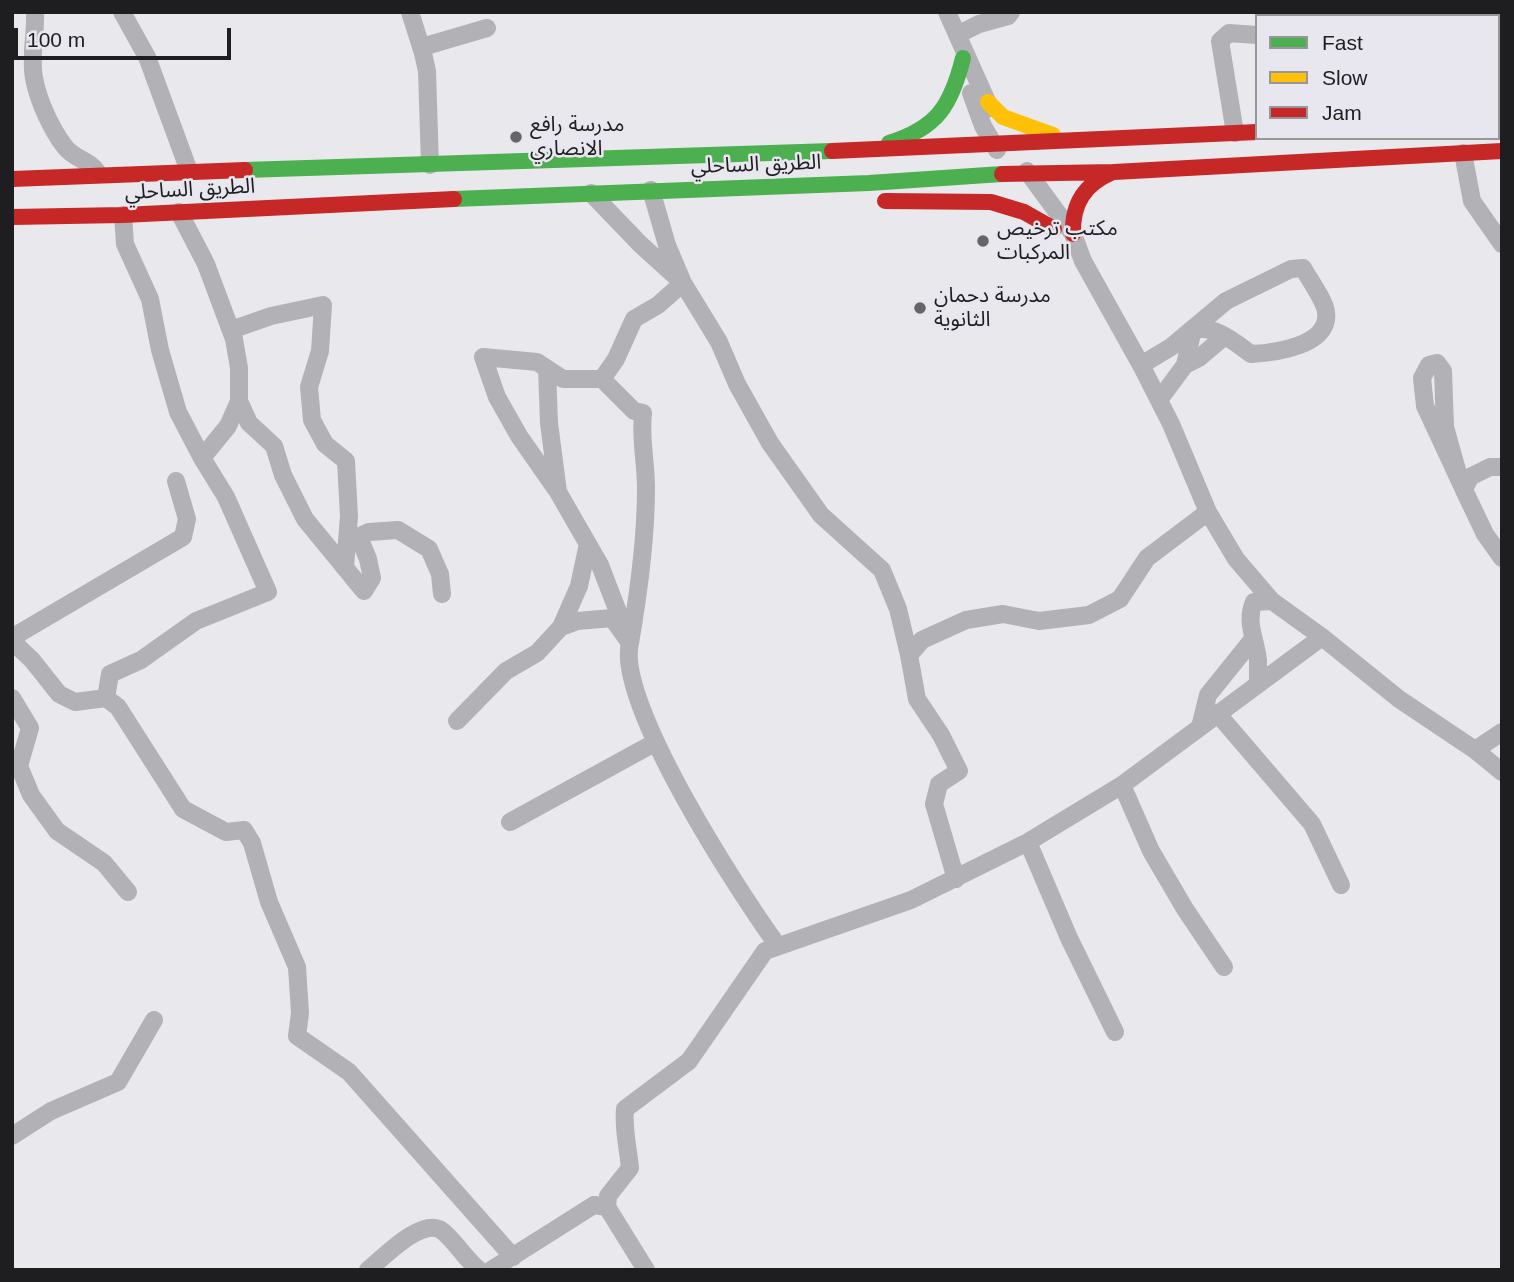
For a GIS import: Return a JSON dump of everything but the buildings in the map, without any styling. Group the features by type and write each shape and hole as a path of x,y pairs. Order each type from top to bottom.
{"highway":[{"path":"865,149 909,136 934,120 953,98 960,46"},
{"path":"988,103 1003,117 1071,141"},
{"name":"الطريق الساحلي","path":"12,179 999,144 1255,132"},
{"name":"الطريق الساحلي","path":"12,217 123,215 651,190 869,183 1502,151"},
{"path":"1073,234 1073,211 1084,190 1092,182 1114,172"},
{"path":"869,183 876,196 883,200 991,202 1024,212 1054,229"}],"street":[{"path":"35,12 34,77 39,95 66,149 70,154 90,164 99,175"},
{"path":"122,12 148,57 189,171"},
{"path":"410,12 427,71 430,165"},
{"path":"947,12 960,46 988,103 999,144"},
{"path":"960,46 979,24 1008,16 1011,12"},
{"path":"422,47 487,28"},
{"path":"1235,133 1220,41 1229,33 1255,35"},
{"path":"960,46 975,107 1021,174 1073,234 1083,261 1159,400 1208,512 1236,559 1272,601 1322,637 1398,699 1475,750 1502,772"},
{"path":"1463,153 1472,201 1502,244"},
{"path":"1021,174 1054,229 1083,261"},
{"path":"651,190 667,245 684,283 719,342 737,384 769,443 821,514 882,570 898,609 917,699 941,735 959,771 939,784 934,804 956,879"},
{"path":"591,193 640,244 684,283"},
{"path":"179,212 206,264 232,330 239,368 239,401 229,426 202,458"},
{"path":"106,698 110,674 141,660 196,621 268,592 226,498 178,412 160,350 150,299 125,244 123,215"},
{"path":"1141,365 1193,329 1226,301 1291,269 1303,268 1326,310 1322,329 1307,342 1282,352 1251,354 1225,336 1205,327 1193,329"},
{"path":"601,379 616,359 634,319 658,305 684,283"},
{"path":"232,330 271,316 323,305 320,351 309,387 312,420 325,444 346,461 353,540 345,567"},
{"path":"1159,400 1185,365 1193,329"},
{"path":"1185,365 1199,358 1225,336"},
{"path":"630,643 600,565 558,492 519,436 497,397 483,357 537,362 563,379 601,379 634,411 643,413 641,432 646,486 643,566 630,643 628,653 631,680 678,787 778,946"},
{"path":"1462,484 1445,427 1443,371 1437,363 1429,365 1422,378 1426,406 1485,534 1502,558"},
{"path":"547,369 549,422 558,492"},
{"path":"239,401 249,424 274,446 284,475 305,519 363,591 372,578 368,559 353,540"},
{"path":"1462,484 1490,467 1502,467"},
{"path":"176,481 187,519 183,537 18,634 14,645 32,660 59,694 75,702 106,698 118,707 183,809 226,832 244,830 252,843 269,902 297,967 300,1013 297,1036 349,1072 513,1257"},
{"path":"909,654 922,640 966,620 1003,614 1039,621 1089,615 1120,598 1147,558 1208,512"},
{"path":"353,540 369,532 398,530 429,549 440,574 442,594"},
{"path":"457,721 506,671 537,653 561,627 579,586 588,544"},
{"path":"1258,683 1258,658 1250,612 1254,602 1272,601"},
{"path":"561,627 577,621 612,618 630,643"},
{"path":"646,1270 607,1208 608,1196 630,1168 628,1138 623,1127 625,1108 689,1061 765,951 911,900 1028,842 1122,785 1322,637"},
{"path":"1200,727 1208,695 1253,639"},
{"path":"12,698 30,728 19,766 31,795 57,831 104,863 128,891"},
{"path":"1217,713 1312,824 1341,885"},
{"path":"1475,750 1502,732"},
{"path":"510,822 656,742"},
{"path":"1122,785 1151,851 1185,909 1224,967"},
{"path":"1028,842 1069,938 1115,1032"},
{"path":"12,1136 51,1111 118,1082 154,1020"},
{"path":"491,1270 594,1205 607,1208"},
{"path":"368,1270 416,1231 428,1227 441,1230 479,1270"}],"traffic: fast":[{"path":"889,143 919,130 940,113 953,89 963,58"},
{"path":"245,170 832,151"},
{"path":"454,199 869,183 1002,174"}],"traffic: slow":[{"path":"988,102 1003,117 1053,135"}],"traffic: jam":[{"path":"832,151 1255,132"},
{"path":"1002,174 1114,172 1502,151"},
{"path":"12,179 245,170"},
{"path":"1073,234 1075,213 1082,196 1095,182 1113,172"},
{"path":"12,217 123,215 454,199"},
{"path":"885,201 991,202 1024,212 1054,229"}],"place":[{"name":"مدرسة رافع الانصاري","path":"516,137"},
{"name":"مكتب ترخيص المركبات","path":"983,241"},
{"name":"مدرسة دحمان الثانوية","path":"920,308"}]}
